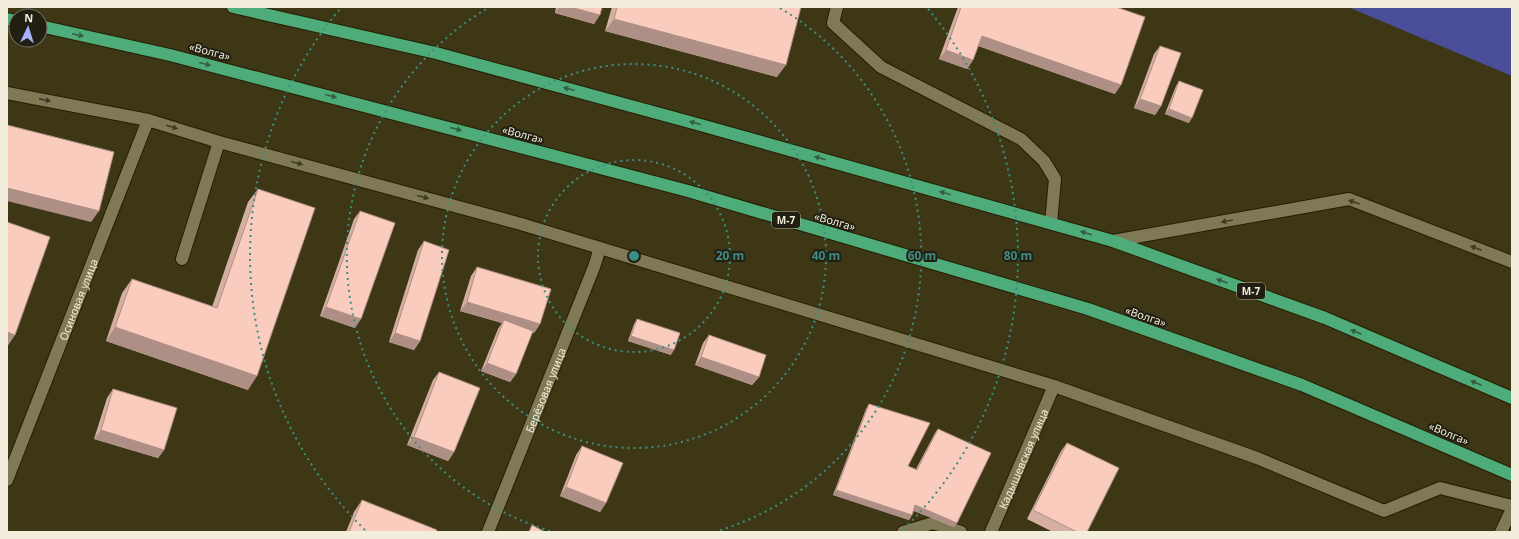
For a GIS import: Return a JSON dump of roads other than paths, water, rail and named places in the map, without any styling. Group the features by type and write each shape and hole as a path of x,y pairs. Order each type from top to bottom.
{"highway":[{"name":"М-7","path":"233,7 436,53 697,124 1113,241 1325,318 1512,398"},
{"name":"«Волга»","path":"48,28 170,55 688,191 1088,309 1302,385 1512,475"}],"street":[{"path":"837,7 832,23 881,67 1021,139 1044,161 1055,179 1051,223"},
{"path":"7,92 148,120 219,142 521,224 1054,386 1257,458 1384,512 1440,488 1512,507 1501,532"},
{"name":"Осиновая улица","path":"7,480 148,120"},
{"path":"182,259 219,142"},
{"path":"1113,241 1349,199 1512,262"},
{"name":"Берёзовая улица","path":"488,532 594,267 600,248"},
{"name":"Кадышевская улица","path":"991,532 1054,386"},
{"path":"903,532 933,523 961,532"}]}
